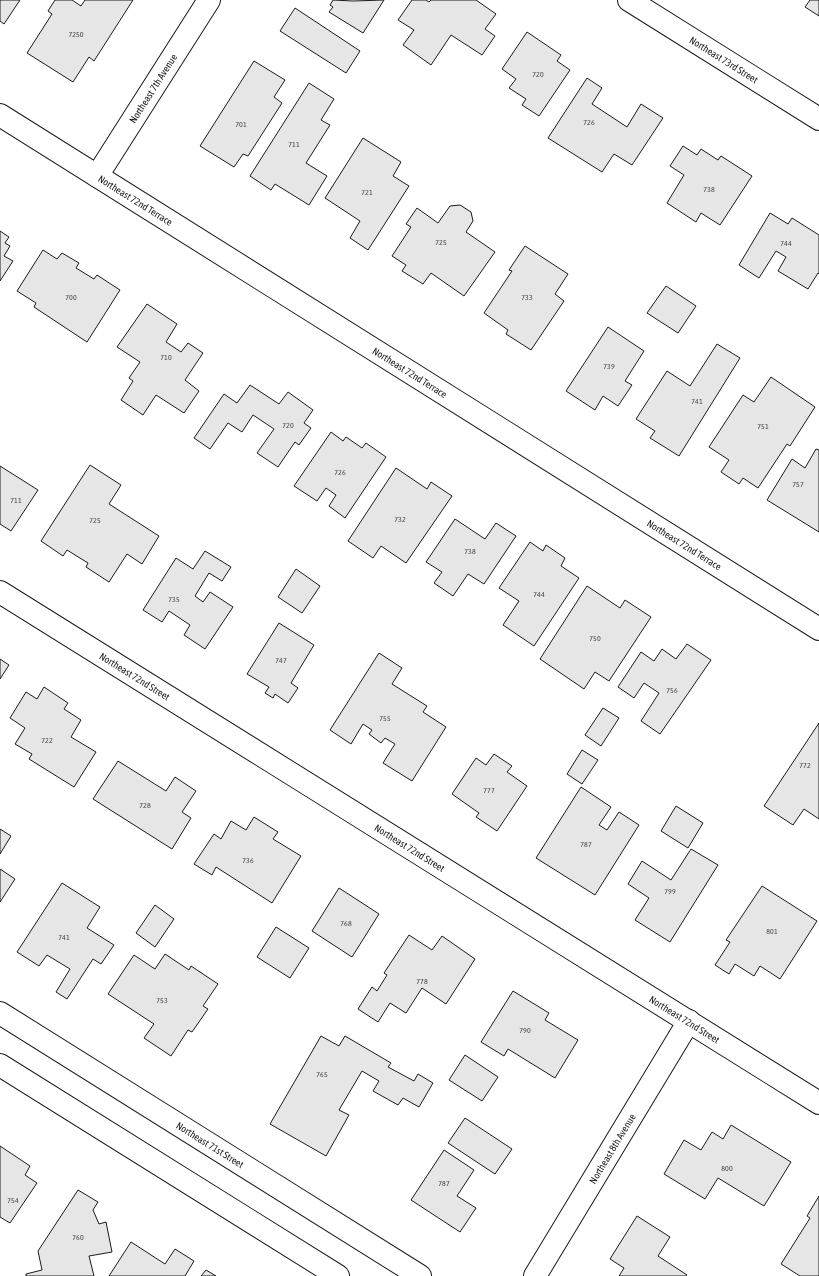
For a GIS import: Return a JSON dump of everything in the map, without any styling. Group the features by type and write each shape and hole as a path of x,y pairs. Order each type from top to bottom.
{"street":[{"name":"Northeast 7th Avenue","path":"97,176 209,0"},
{"name":"Northeast 73rd Street","path":"629,0 819,119"},
{"name":"Northeast 72nd Terrace","path":"0,115 819,630"},
{"name":"Northeast 72nd Street","path":"0,592 819,1103"},
{"name":"Northeast 71st Street","path":"0,1013 420,1276"},
{"name":"Northeast 8th Avenue","path":"535,1276 689,1021"},
{"path":"0,1065 338,1276"}],"building":[{"path":"0,0 20,0 4,24 0,21"},
{"path":"55,0 72,0 81,6 85,0 133,0 94,61 89,57 73,82 27,53 52,14 48,11"},
{"path":"333,0 384,0 363,33 329,12 333,7 330,5"},
{"path":"412,0 426,0 429,2 431,0 476,0 496,14 485,29 495,36 482,55 451,35 431,65 403,45 414,30 398,20"},
{"path":"810,0 819,0 819,16 805,7"},
{"path":"295,8 360,51 346,73 280,31"},
{"path":"527,32 561,55 557,61 570,70 539,116 522,105 526,99 509,88 516,79 502,69"},
{"path":"254,61 285,80 274,97 282,103 248,156 243,154 234,167 200,146"},
{"path":"587,78 602,88 592,104 627,127 641,104 663,118 632,165 614,154 602,172 548,138"},
{"path":"309,83 334,99 321,120 330,125 306,163 327,176 309,205 275,184 271,190 250,176"},
{"path":"363,138 401,162 393,176 409,186 368,250 350,238 360,221 325,198"},
{"path":"683,146 697,155 701,149 718,160 721,156 752,176 720,225 701,213 696,222 667,203 684,175 670,166"},
{"path":"460,205 471,212 473,221 466,232 495,252 464,296 431,273 423,284 402,271 406,265 392,256 411,227 406,224 417,208 438,223 450,206"},
{"path":"770,213 788,224 792,218 819,235 819,274 818,273 808,289 778,271 786,257 776,251 759,278 739,265"},
{"path":"0,231 9,237 5,243 10,246 4,256 13,261 0,281"},
{"path":"525,246 568,274 555,294 564,301 531,350 506,334 508,330 484,313 512,271 509,270"},
{"path":"43,250 57,259 62,253 79,263 76,268 94,279 97,275 120,290 87,342 34,307 36,303 17,291"},
{"path":"666,286 696,306 678,333 647,313"},
{"path":"147,304 177,324 166,342 181,352 188,343 203,353 185,380 199,391 184,413 156,395 143,415 121,400 133,381 129,378 140,362 117,347"},
{"path":"608,327 644,351 625,381 632,385 618,406 603,396 595,410 566,391"},
{"path":"717,344 740,358 679,456 650,438 655,431 636,419 667,371 690,386"},
{"path":"771,377 815,407 790,446 787,444 758,488 743,478 739,484 721,472 729,460 709,447 743,395 754,402"},
{"path":"250,385 279,404 288,392 313,410 304,423 311,428 299,445 295,442 278,467 257,453 274,429 253,415 242,432 228,423 210,449 194,438 224,394 237,403"},
{"path":"331,432 343,441 346,437 362,448 366,443 386,457 345,518 329,506 336,495 326,488 317,501 294,486"},
{"path":"816,449 819,450 819,532 767,500 792,459 805,468"},
{"path":"90,465 121,485 109,504 159,536 142,564 127,554 109,582 86,567 88,563 67,550 63,556 41,541"},
{"path":"0,466 38,490 11,531 0,524"},
{"path":"396,468 427,489 431,482 452,496 406,563 381,546 373,558 348,541"},
{"path":"455,519 485,539 496,523 516,536 484,584 468,574 453,596 434,583 442,572 426,562"},
{"path":"530,542 543,551 546,545 565,558 561,566 579,578 534,646 503,625 519,601 499,588"},
{"path":"205,551 231,567 222,581 209,573 195,596 203,602 210,592 233,607 205,649 184,635 190,625 169,611 162,622 143,610 176,558 193,569"},
{"path":"296,569 320,586 302,613 278,597"},
{"path":"587,586 620,608 625,600 651,617 609,681 595,672 584,689 540,659"},
{"path":"279,623 314,645 291,683 298,688 288,703 275,694 273,698 265,693 269,687 247,674"},
{"path":"687,644 711,660 660,734 641,721 659,693 644,683 634,698 618,687 641,652 654,661 662,649 676,659"},
{"path":"379,653 402,668 392,684 427,706 423,712 446,727 412,781 383,763 395,744 385,738 381,743 369,734 372,730 363,724 351,744 330,730"},
{"path":"0,659 9,665 0,679"},
{"path":"44,687 68,703 64,709 81,720 71,737 96,752 74,787 29,759 32,754 15,744 25,728 10,718 26,692 37,699"},
{"path":"603,708 619,718 601,746 585,735"},
{"path":"819,723 819,819 804,809 793,825 764,806"},
{"path":"582,750 598,760 582,784 567,774"},
{"path":"494,754 512,766 507,772 527,786 497,831 476,817 479,813 452,794 476,758 486,765"},
{"path":"118,761 166,791 175,777 196,791 182,812 191,818 172,849 93,799"},
{"path":"581,787 611,807 599,825 607,830 619,812 639,825 595,895 536,858"},
{"path":"676,806 703,823 688,848 661,831"},
{"path":"254,817 278,832 273,839 301,856 272,903 216,867 212,875 194,864 214,834 221,839 231,821 246,830"},
{"path":"0,829 11,836 0,854"},
{"path":"691,849 718,865 670,942 635,920 649,898 628,884 642,861 671,880"},
{"path":"0,869 15,879 0,902"},
{"path":"62,883 100,907 87,928 114,945 101,964 93,959 67,999 56,992 70,969 47,955 39,966 17,952"},
{"path":"762,886 817,921 780,979 760,966 754,976 735,964 729,974 715,965 730,942 726,940"},
{"path":"339,888 379,914 352,957 312,931"},
{"path":"155,905 174,919 155,947 136,933"},
{"path":"276,927 309,948 290,978 257,957"},
{"path":"409,935 432,950 442,936 475,959 446,1004 422,988 406,1013 390,1003 378,1022 358,1009 372,987 377,991 387,975 384,973"},
{"path":"165,954 189,970 191,966 218,984 203,1006 208,1009 192,1032 188,1030 171,1056 144,1038 154,1024 108,994 134,955 155,969"},
{"path":"513,991 549,1013 545,1020 578,1040 555,1078 508,1049 504,1056 481,1042"},
{"path":"321,1036 339,1046 345,1036 391,1063 388,1067 414,1081 418,1074 433,1083 419,1107 403,1098 398,1105 373,1091 379,1081 362,1071 339,1110 349,1115 326,1156 270,1124"},
{"path":"465,1055 498,1077 482,1101 449,1080"},
{"path":"465,1118 512,1149 495,1174 448,1143"},
{"path":"731,1125 791,1162 764,1206 718,1178 705,1199 664,1174 684,1140 701,1150 712,1132 723,1139"},
{"path":"0,1146 30,1166 25,1175 37,1183 10,1223 0,1217"},
{"path":"444,1150 474,1170 457,1196 476,1208 460,1232 411,1200"},
{"path":"78,1190 98,1202 93,1210 99,1224 106,1222 112,1252 89,1256 94,1276 26,1276 26,1274 42,1270 38,1251"},
{"path":"819,1196 819,1276 800,1276 781,1264 810,1218 807,1216"},
{"path":"637,1216 670,1237 658,1256 687,1275 686,1276 619,1276 624,1268 610,1259"},
{"path":"131,1242 165,1264 175,1249 194,1261 185,1276 109,1276"},
{"path":"206,1270 216,1276 201,1276"}]}
